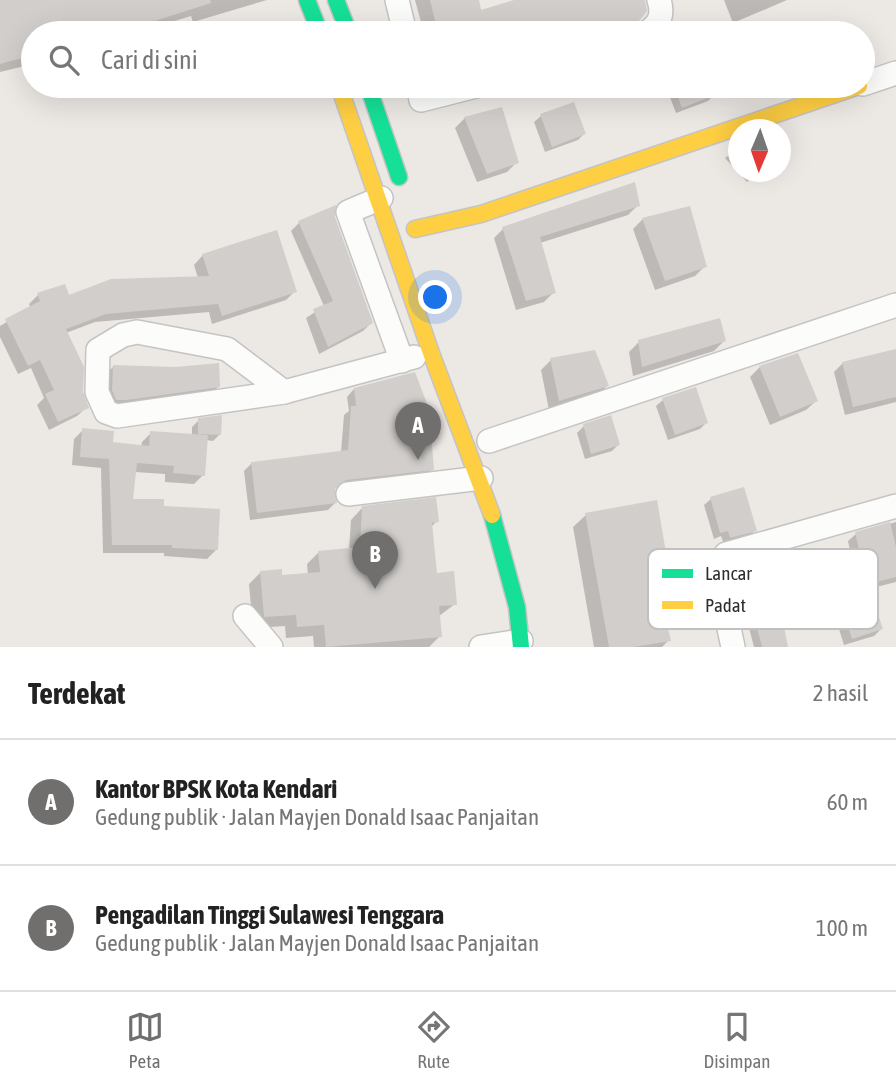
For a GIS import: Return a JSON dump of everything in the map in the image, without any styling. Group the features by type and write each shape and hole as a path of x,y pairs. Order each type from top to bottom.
{"main road":[{"path":"307,0 315,21"},
{"path":"336,0 344,21"},
{"path":"343,98 431,351 481,478 503,545 521,644"},
{"path":"372,98 404,192"},
{"path":"415,229 481,214 823,98"}],"street":[{"path":"397,0 402,21"},
{"path":"658,21 661,7 659,0"},
{"path":"875,80 896,73"},
{"path":"380,198 348,212 402,361"},
{"path":"489,441 896,304"},
{"path":"284,392 227,349 207,343 137,332 123,335 98,351 97,392 107,412 117,416 284,392 431,351"},
{"path":"348,494 481,478"},
{"path":"744,549 896,506"},
{"path":"245,616 271,647"},
{"path":"729,629 733,647"},
{"path":"481,647 521,644"}],"building":[{"path":"0,0 210,0 211,3 155,21 21,21 21,58 0,64"},
{"path":"430,0 479,0 481,10 514,0 645,0 647,11 639,21 435,21"},
{"path":"678,98 708,98 682,108"},
{"path":"574,102 586,134 552,147 540,114"},
{"path":"502,107 519,163 487,174 464,117"},
{"path":"635,182 640,206 540,237 556,293 526,301 502,227"},
{"path":"336,205 335,217 373,323 328,347 313,309 333,301 298,221"},
{"path":"690,206 707,267 665,281 642,218"},
{"path":"277,230 297,292 222,316 218,304 106,314 66,329 84,367 83,392 89,408 58,422 45,394 54,390 40,360 28,366 5,319 40,301 37,293 65,284 69,295 111,279 209,276 202,254"},
{"path":"720,318 726,341 642,367 638,340"},
{"path":"896,349 896,397 853,407 842,362"},
{"path":"595,350 609,386 559,401 550,358"},
{"path":"798,353 818,401 780,417 759,366"},
{"path":"219,363 220,387 127,400 116,400 112,390 113,365 175,367"},
{"path":"415,372 435,425 435,432 431,433 434,470 346,480 335,489 337,503 257,513 251,462 348,450 351,406 356,406 354,388"},
{"path":"696,387 708,423 675,435 662,398"},
{"path":"222,415 221,435 198,434 198,418"},
{"path":"611,415 620,445 591,454 583,424"},
{"path":"82,428 114,431 113,442 149,446 150,431 208,435 205,476 173,473 174,466 137,463 133,499 164,499 164,506 220,509 218,550 172,548 172,545 112,545 109,459 80,457"},
{"path":"744,487 757,531 730,538 728,531 720,533 710,497"},
{"path":"436,497 439,522 432,523 437,573 454,571 457,605 439,606 442,637 326,647 324,625 297,627 296,615 264,617 260,571 282,569 282,575 320,572 318,551 360,547 362,506"},
{"path":"657,500 665,549 648,549 648,629 668,629 671,641 633,647 609,647 585,513"},
{"path":"890,522 896,547 896,577 878,582 878,549 859,549 855,532"},
{"path":"878,614 883,629 852,639 849,629 878,629"},
{"path":"757,629 784,629 788,647 762,647"}],"traffic: fast":[{"path":"307,0 315,21"},
{"path":"336,0 344,21"},
{"path":"372,98 399,177"},
{"path":"492,515 517,607 521,647"}],"traffic: slow":[{"path":"343,98 431,353 492,515"},
{"path":"415,229 481,214 824,98"}],"place":[{"name":"Kantor BPSK Kota Kendari","path":"418,460"},
{"name":"Pengadilan Tinggi Sulawesi Tenggara","path":"375,589"}]}
